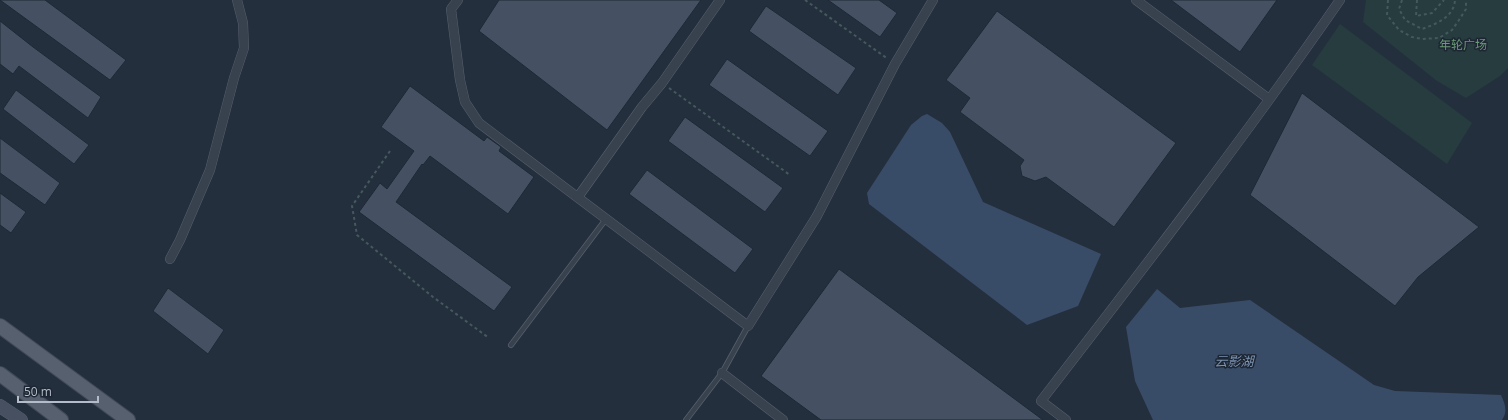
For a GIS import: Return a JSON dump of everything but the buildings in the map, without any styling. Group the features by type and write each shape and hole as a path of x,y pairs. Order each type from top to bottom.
{"main road":[{"path":"0,326 128,420"},
{"path":"0,374 61,420"}],"street":[{"path":"170,259 180,240 210,170 234,78 244,48 243,23 237,0"},
{"path":"458,0 451,9 460,80 465,102 479,122 748,326 817,216 895,64 933,0"},
{"path":"578,198 642,107 662,83 720,0"},
{"path":"1136,0 1269,100"},
{"path":"1066,420 1041,401 1144,269 1269,100 1340,0"},
{"path":"722,373 783,420"},
{"path":"0,406 21,420"}],"lane":[{"path":"512,345 606,219"},
{"path":"686,420 722,373 748,326"}],"path":[{"path":"805,0 895,64"},
{"path":"1388,0 1387,15 1399,30 1412,37 1429,39 1439,38 1452,30 1466,9 1466,0"},
{"path":"1402,0 1399,9 1405,20 1422,29 1437,24 1448,16 1455,4 1455,0"},
{"path":"1417,0 1416,16 1432,13 1444,0"},
{"path":"662,83 790,175"},
{"path":"390,151 352,206 358,235 433,297 489,338"}],"green space":[{"name":"年轮广场","path":"1366,0 1508,0 1508,68 1500,76 1466,98 1437,81 1363,22"},
{"path":"1340,24 1472,123 1447,164 1312,65"}],"water":[{"path":"927,114 942,123 950,132 983,202 1101,254 1078,306 1027,325 869,204 867,193 911,125"},
{"name":"云影湖","path":"1157,289 1180,308 1250,300 1374,385 1395,391 1501,395 1505,408 1504,417 1502,420 1153,420 1135,381 1126,327"}]}
